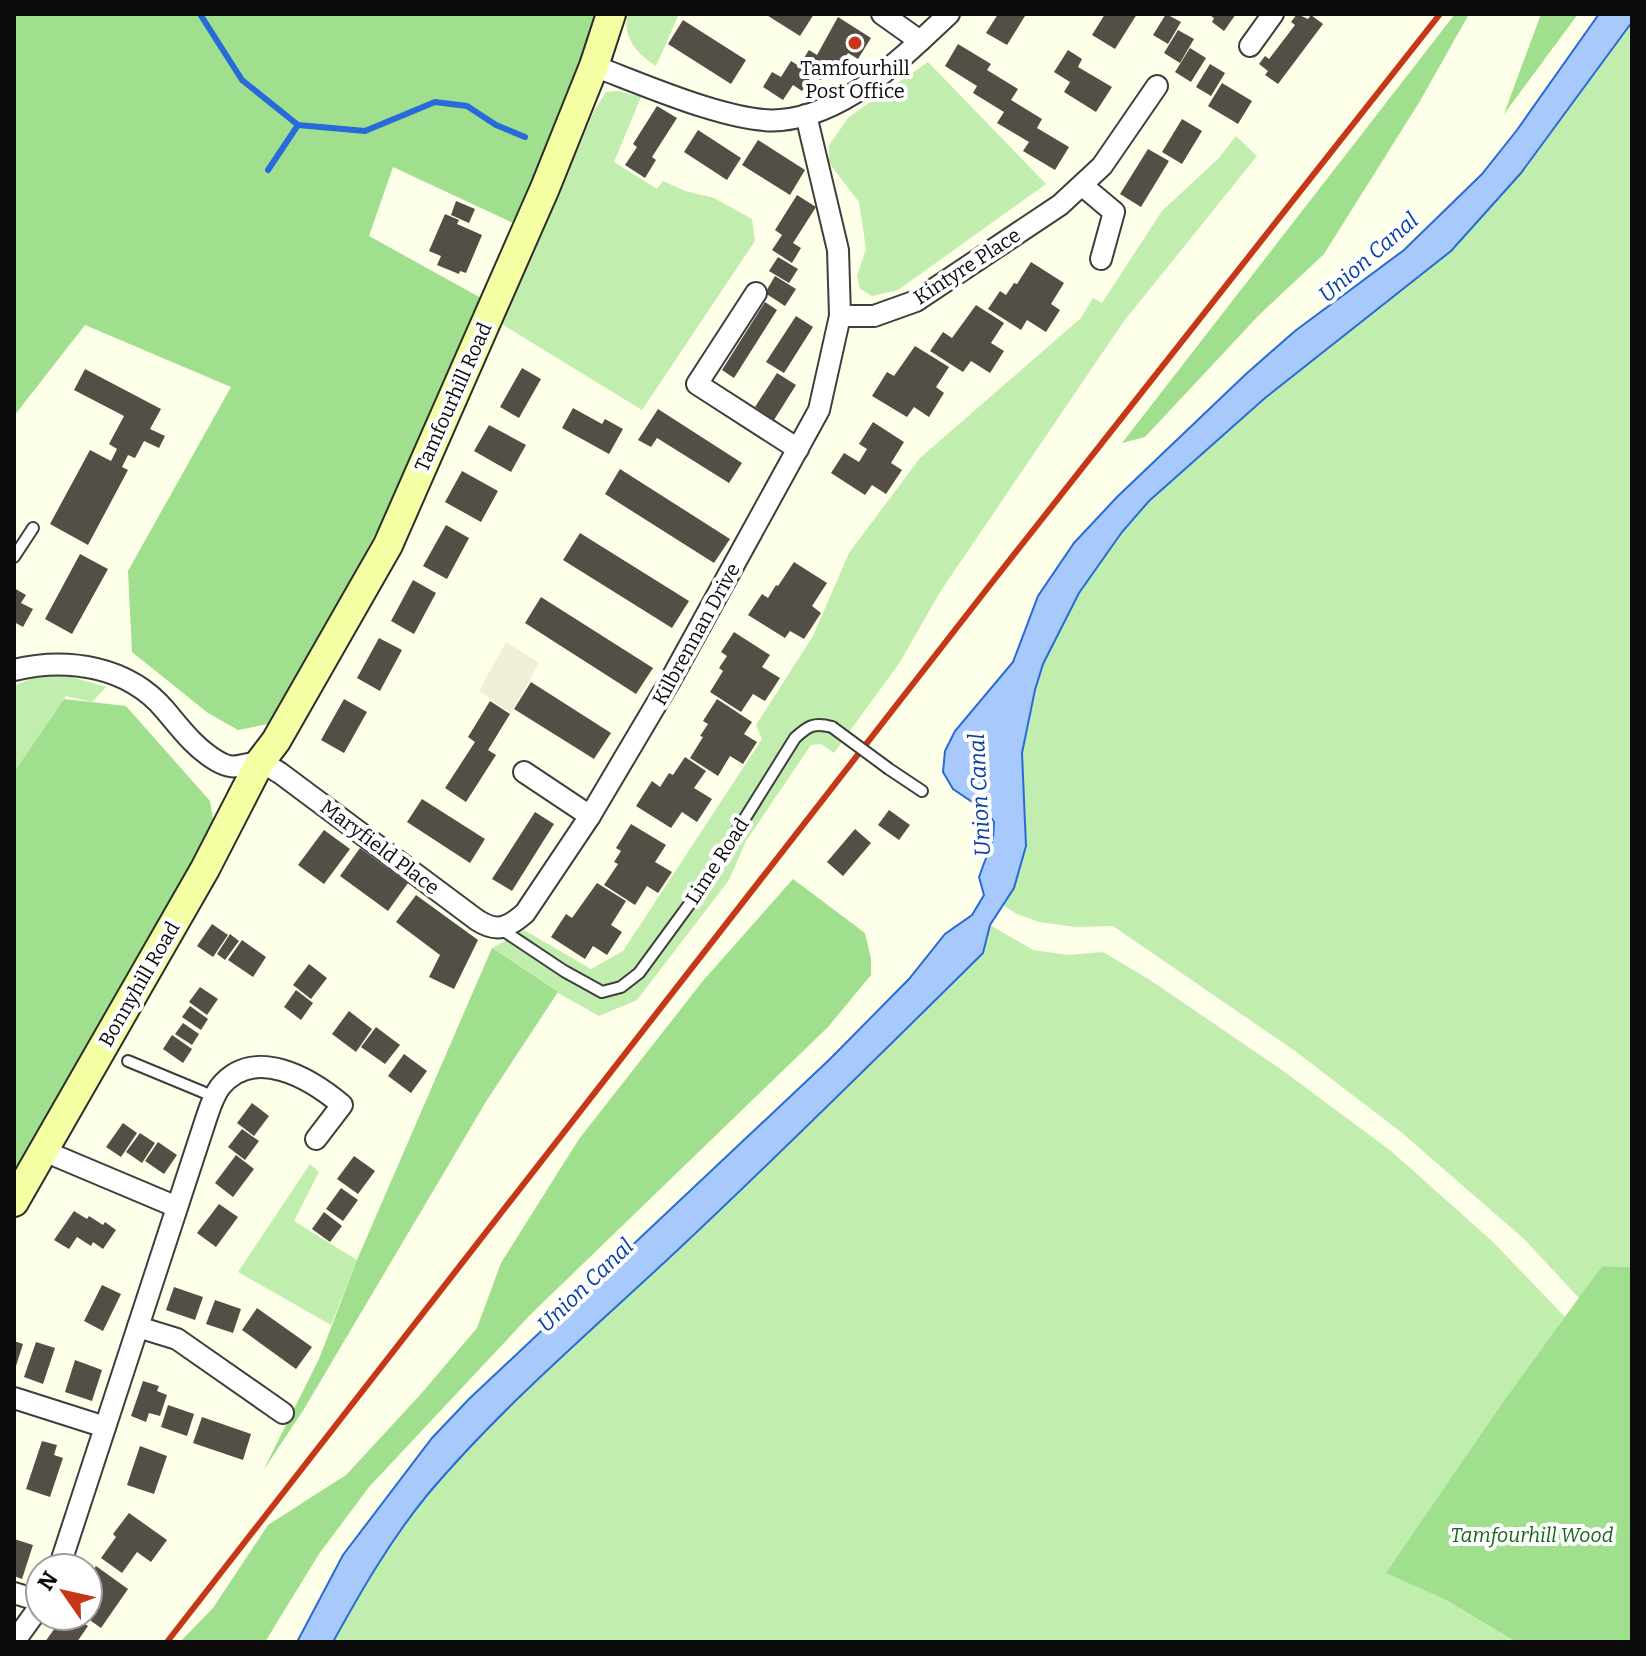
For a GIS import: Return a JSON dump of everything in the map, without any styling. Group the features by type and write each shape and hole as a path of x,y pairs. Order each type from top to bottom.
{"main road":[{"name":"Tamfourhill Road","path":"260,762 276,741 388,545 523,239 594,66 611,14"},
{"name":"Bonnyhill Road","path":"14,1202 205,869 260,762"}],"street":[{"path":"882,14 920,41"},
{"path":"594,66 692,102 747,117 780,121 840,102 920,41 949,14"},
{"path":"1250,46 1273,14"},
{"name":"Kintyre Place","path":"840,316 874,316 916,301 1060,205 1102,166 1157,86"},
{"name":"Kilbrennan Drive","path":"501,929 513,924 525,913 590,816 670,681 819,410 840,316 838,250 806,115"},
{"path":"1083,186 1114,212 1101,259"},
{"path":"756,293 697,384 798,449"},
{"path":"14,670 59,663 122,677 147,691 197,747 217,761 232,768 260,762"},
{"name":"Maryfield Place","path":"260,762 280,773 477,920 488,927 501,929"},
{"path":"524,772 590,816"},
{"path":"64,1552 219,1088 235,1073 255,1066 279,1069 319,1086 342,1105 316,1139"},
{"path":"44,1151 177,1207"},
{"path":"138,1327 177,1339 283,1413"},
{"path":"16,1405 105,1427"}],"lane":[{"path":"14,557 33,528"},
{"name":"Lime Road","path":"501,929 602,992 621,987 639,973 702,887 795,738 808,726 819,723 832,727 922,791"},
{"path":"128,1061 215,1097"}],"green space":[{"path":"14,14 598,14 554,129 513,223 393,167 369,236 481,298 379,527 292,689 268,724 238,730 208,713 132,652 128,571 231,387 85,325 14,416"},
{"path":"628,14 679,14 656,66 643,56 629,37"},
{"path":"1455,14 1469,14 1420,101 1324,254 1259,315 1145,437 1122,443"},
{"path":"1541,14 1578,14 1504,114"},
{"path":"1632,22 1632,1267 1602,1266 1579,1298 1523,1238 1401,1132 1295,1051 1113,926 1076,927 1039,922 1002,905 1014,888 1026,821 1022,753 1043,665 1079,593 1122,532 1149,501 1265,398 1451,251 1521,173"},
{"path":"928,62 1046,184 898,290 872,296 860,289 857,276 866,249 859,202 829,163 829,145 849,117"},
{"path":"618,91 641,97 614,162 657,189 663,181 685,191 714,198 752,219 755,241 642,410 500,323 595,109 606,92"},
{"path":"1236,136 1257,156 1124,321 940,592 900,662 834,753 821,744 811,745 746,841 729,880 637,1000 599,1016 542,984 492,948 524,930 591,969 623,951 762,739 756,725 813,636 849,553 920,458 1081,318 1093,298 1102,303 1162,211 1219,158"},
{"path":"38,676 68,676 106,687 92,702 66,696 14,772 14,686"},
{"path":"64,699 126,706 210,801 215,830 14,1176 14,772"},
{"path":"793,879 865,933 871,975 828,1027 531,1314 369,1487 319,1554 265,1642 180,1642 213,1608 268,1525 346,1475 477,1328 501,1263 579,1139 702,982"},
{"path":"990,925 1033,950 1068,955 1103,952 1150,980 1282,1070 1391,1151 1493,1242 1565,1317 1505,1399 1387,1573 1446,1600 1516,1642 333,1642 401,1529 458,1460 523,1394 729,1201 983,954"},
{"path":"492,948 558,992 487,1100 304,1409 263,1471 319,1359 357,1260"},
{"path":"310,1164 319,1172 294,1221 357,1260 331,1325 238,1272"},
{"name":"Tamfourhill Wood","path":"1602,1266 1632,1267 1632,1642 1516,1642 1446,1600 1386,1573 1505,1399"}],"shaded area":[{"path":"506,642 539,663 511,713 479,691"}],"water":[{"name":"Union Canal","path":"1599,14 1632,14 1632,22 1521,173 1451,251 1265,398 1149,501 1122,532 1079,593 1043,664 1035,690 1022,753 1026,846 1014,888 990,925 983,953 759,1173 519,1397 457,1461 401,1529 333,1642 297,1642 343,1555 432,1438 469,1399 830,1059 909,979 945,934 972,915 984,895 979,877 993,839 994,822 987,812 953,789 943,772 945,751 955,731 1013,662 1038,596 1074,543 1117,497 1246,374 1295,331 1404,250 1482,174"}],"building":[{"path":"765,14 814,14 800,36"},
{"path":"998,14 1025,16 1007,45 986,33"},
{"path":"1105,14 1137,14 1115,49 1092,35"},
{"path":"1166,14 1181,22 1168,44 1153,35"},
{"path":"1208,14 1236,14 1224,31 1212,22 1214,18"},
{"path":"1297,14 1308,19 1311,15 1323,24 1278,84 1265,75 1268,71 1259,64 1265,56 1269,59 1295,25 1291,22"},
{"path":"838,17 871,38 858,59 848,53 838,69 831,64 821,80 812,75 802,91 793,85 783,100 763,87 772,72 781,77 791,61 799,66 809,50 817,55"},
{"path":"683,20 746,60 731,84 668,44"},
{"path":"1178,30 1194,39 1180,63 1164,53"},
{"path":"958,44 991,64 987,70 1018,89 1011,100 1042,119 1037,128 1069,147 1055,170 1023,151 1029,142 997,123 1004,112 973,93 977,86 945,66"},
{"path":"1190,48 1206,58 1191,82 1175,72"},
{"path":"1068,50 1082,59 1078,67 1112,87 1096,112 1064,92 1070,82 1054,72"},
{"path":"1210,64 1225,73 1211,96 1196,87"},
{"path":"1222,83 1252,101 1238,124 1208,106"},
{"path":"657,106 677,118 652,157 656,160 645,178 625,165 637,147 633,144"},
{"path":"1182,119 1202,131 1182,164 1162,152"},
{"path":"698,130 741,158 727,180 684,152"},
{"path":"758,140 805,170 790,195 742,165"},
{"path":"1148,149 1169,161 1141,207 1120,194"},
{"path":"797,195 816,207 793,243 801,248 792,263 772,250 782,235 775,230"},
{"path":"456,201 475,209 469,223 451,215"},
{"path":"445,214 459,220 457,224 482,235 466,273 460,271 459,274 437,265 441,256 429,251"},
{"path":"778,257 798,269 789,283 769,271"},
{"path":"1031,262 1064,283 1051,304 1060,310 1046,332 1027,320 1021,330 988,309 1000,291 1006,295 1014,283 1017,284"},
{"path":"775,276 796,289 785,306 765,293"},
{"path":"765,302 777,310 734,378 722,370"},
{"path":"976,305 1004,323 991,343 1004,351 990,373 971,361 963,372 930,351 943,332 952,338"},
{"path":"796,316 813,327 784,373 766,362"},
{"path":"915,346 949,367 936,387 944,393 929,417 914,407 907,417 872,396 887,372 894,376"},
{"path":"522,368 541,379 519,418 500,407"},
{"path":"85,369 161,409 150,429 165,436 159,448 144,441 135,458 128,455 122,467 128,470 88,545 50,524 90,450 111,461 117,449 109,444 124,416 74,390"},
{"path":"777,373 796,385 774,420 755,407"},
{"path":"573,408 602,424 605,419 623,429 609,454 562,428"},
{"path":"658,409 742,463 729,483 657,438 651,447 638,440"},
{"path":"873,422 904,442 891,463 902,470 886,494 872,485 865,495 831,473 844,453 859,462 867,449 859,444"},
{"path":"489,425 526,445 511,472 474,451"},
{"path":"620,469 730,539 714,563 605,494"},
{"path":"462,471 498,491 481,522 445,502"},
{"path":"446,525 469,538 447,579 423,566"},
{"path":"580,533 689,601 672,628 563,560"},
{"path":"80,554 108,569 72,634 45,619"},
{"path":"794,562 827,583 812,606 821,613 804,639 790,631 785,638 748,615 762,594 768,598"},
{"path":"413,580 436,593 414,634 391,621"},
{"path":"14,588 26,595 21,603 33,609 23,627 14,622"},
{"path":"541,597 653,668 636,694 525,623"},
{"path":"734,632 770,655 762,667 780,678 765,701 753,694 741,712 710,692 723,671 719,668 727,656 721,652"},
{"path":"379,638 402,650 380,691 357,678"},
{"path":"531,682 611,733 594,759 514,709"},
{"path":"344,699 367,712 344,753 321,740"},
{"path":"717,699 752,722 744,734 757,742 743,764 730,756 718,776 690,758 708,724 703,721"},
{"path":"490,701 510,714 488,750 496,755 466,802 445,788 475,742 468,737"},
{"path":"685,757 706,771 694,788 712,799 697,822 682,812 671,828 636,806 652,781 660,787"},
{"path":"422,799 485,839 470,863 407,822"},
{"path":"889,810 910,825 899,840 878,825"},
{"path":"535,812 554,824 512,891 492,879"},
{"path":"631,824 666,845 655,862 672,872 658,893 647,886 635,905 604,885 618,864 614,862 621,851 616,848"},
{"path":"855,829 871,843 843,876 827,862"},
{"path":"324,830 350,849 324,884 298,865"},
{"path":"360,848 408,883 388,911 340,876"},
{"path":"597,883 626,901 611,925 622,932 607,955 593,946 585,959 551,937 566,914 572,918"},
{"path":"416,895 478,940 454,989 429,977 440,955 396,922"},
{"path":"212,924 228,935 213,957 197,946"},
{"path":"230,934 239,941 225,960 217,954"},
{"path":"242,940 266,957 253,977 228,960"},
{"path":"309,964 327,978 311,999 293,985"},
{"path":"200,987 218,999 207,1015 189,1002"},
{"path":"296,990 313,1003 301,1020 284,1007"},
{"path":"190,1006 208,1019 201,1030 182,1017"},
{"path":"349,1011 372,1029 356,1052 332,1034"},
{"path":"183,1023 199,1034 192,1045 175,1034"},
{"path":"376,1027 400,1045 385,1064 361,1047"},
{"path":"172,1035 192,1049 183,1063 163,1049"},
{"path":"404,1054 427,1071 411,1093 388,1076"},
{"path":"252,1103 269,1116 254,1136 237,1123"},
{"path":"123,1123 137,1133 121,1157 106,1147"},
{"path":"242,1129 259,1141 245,1160 228,1147"},
{"path":"140,1133 155,1143 142,1163 126,1152"},
{"path":"158,1142 177,1155 164,1174 145,1161"},
{"path":"236,1155 254,1169 233,1197 215,1183"},
{"path":"354,1156 375,1171 358,1194 337,1179"},
{"path":"341,1188 358,1200 343,1221 326,1209"},
{"path":"219,1204 238,1217 216,1247 197,1233"},
{"path":"74,1211 103,1225 105,1222 116,1230 103,1249 77,1237 69,1249 54,1240"},
{"path":"324,1212 342,1226 330,1242 312,1229"},
{"path":"102,1285 121,1294 103,1331 84,1321"},
{"path":"174,1287 203,1297 195,1320 166,1310"},
{"path":"215,1300 241,1309 233,1333 206,1324"},
{"path":"257,1308 312,1347 296,1369 242,1330"},
{"path":"14,1341 23,1344 15,1369 14,1369"},
{"path":"36,1342 55,1348 43,1384 24,1377"},
{"path":"75,1360 102,1370 92,1401 65,1392"},
{"path":"143,1381 159,1386 157,1391 167,1395 160,1416 149,1413 146,1422 131,1416"},
{"path":"168,1405 194,1414 187,1436 161,1427"},
{"path":"202,1417 251,1434 243,1460 193,1443"},
{"path":"42,1441 57,1445 54,1455 63,1458 50,1497 26,1489"},
{"path":"140,1446 167,1456 154,1494 127,1485"},
{"path":"129,1513 167,1540 151,1562 137,1552 122,1573 104,1560 104,1554 116,1537 113,1534"},
{"path":"14,1539 33,1545 31,1552 24,1552 22,1579 14,1576"},
{"path":"104,1572 128,1589 104,1624"},
{"path":"52,1632 84,1632 77,1642 45,1642"}],"waterway":[{"path":"200,14 242,80 298,125 365,131 435,102 467,106 496,125 525,137"},
{"path":"268,170 298,125"}],"railway":[{"path":"167,1642 990,585 1440,14"}],"place":[{"name":"Tamfourhill Post Office","path":"855,43"}]}
